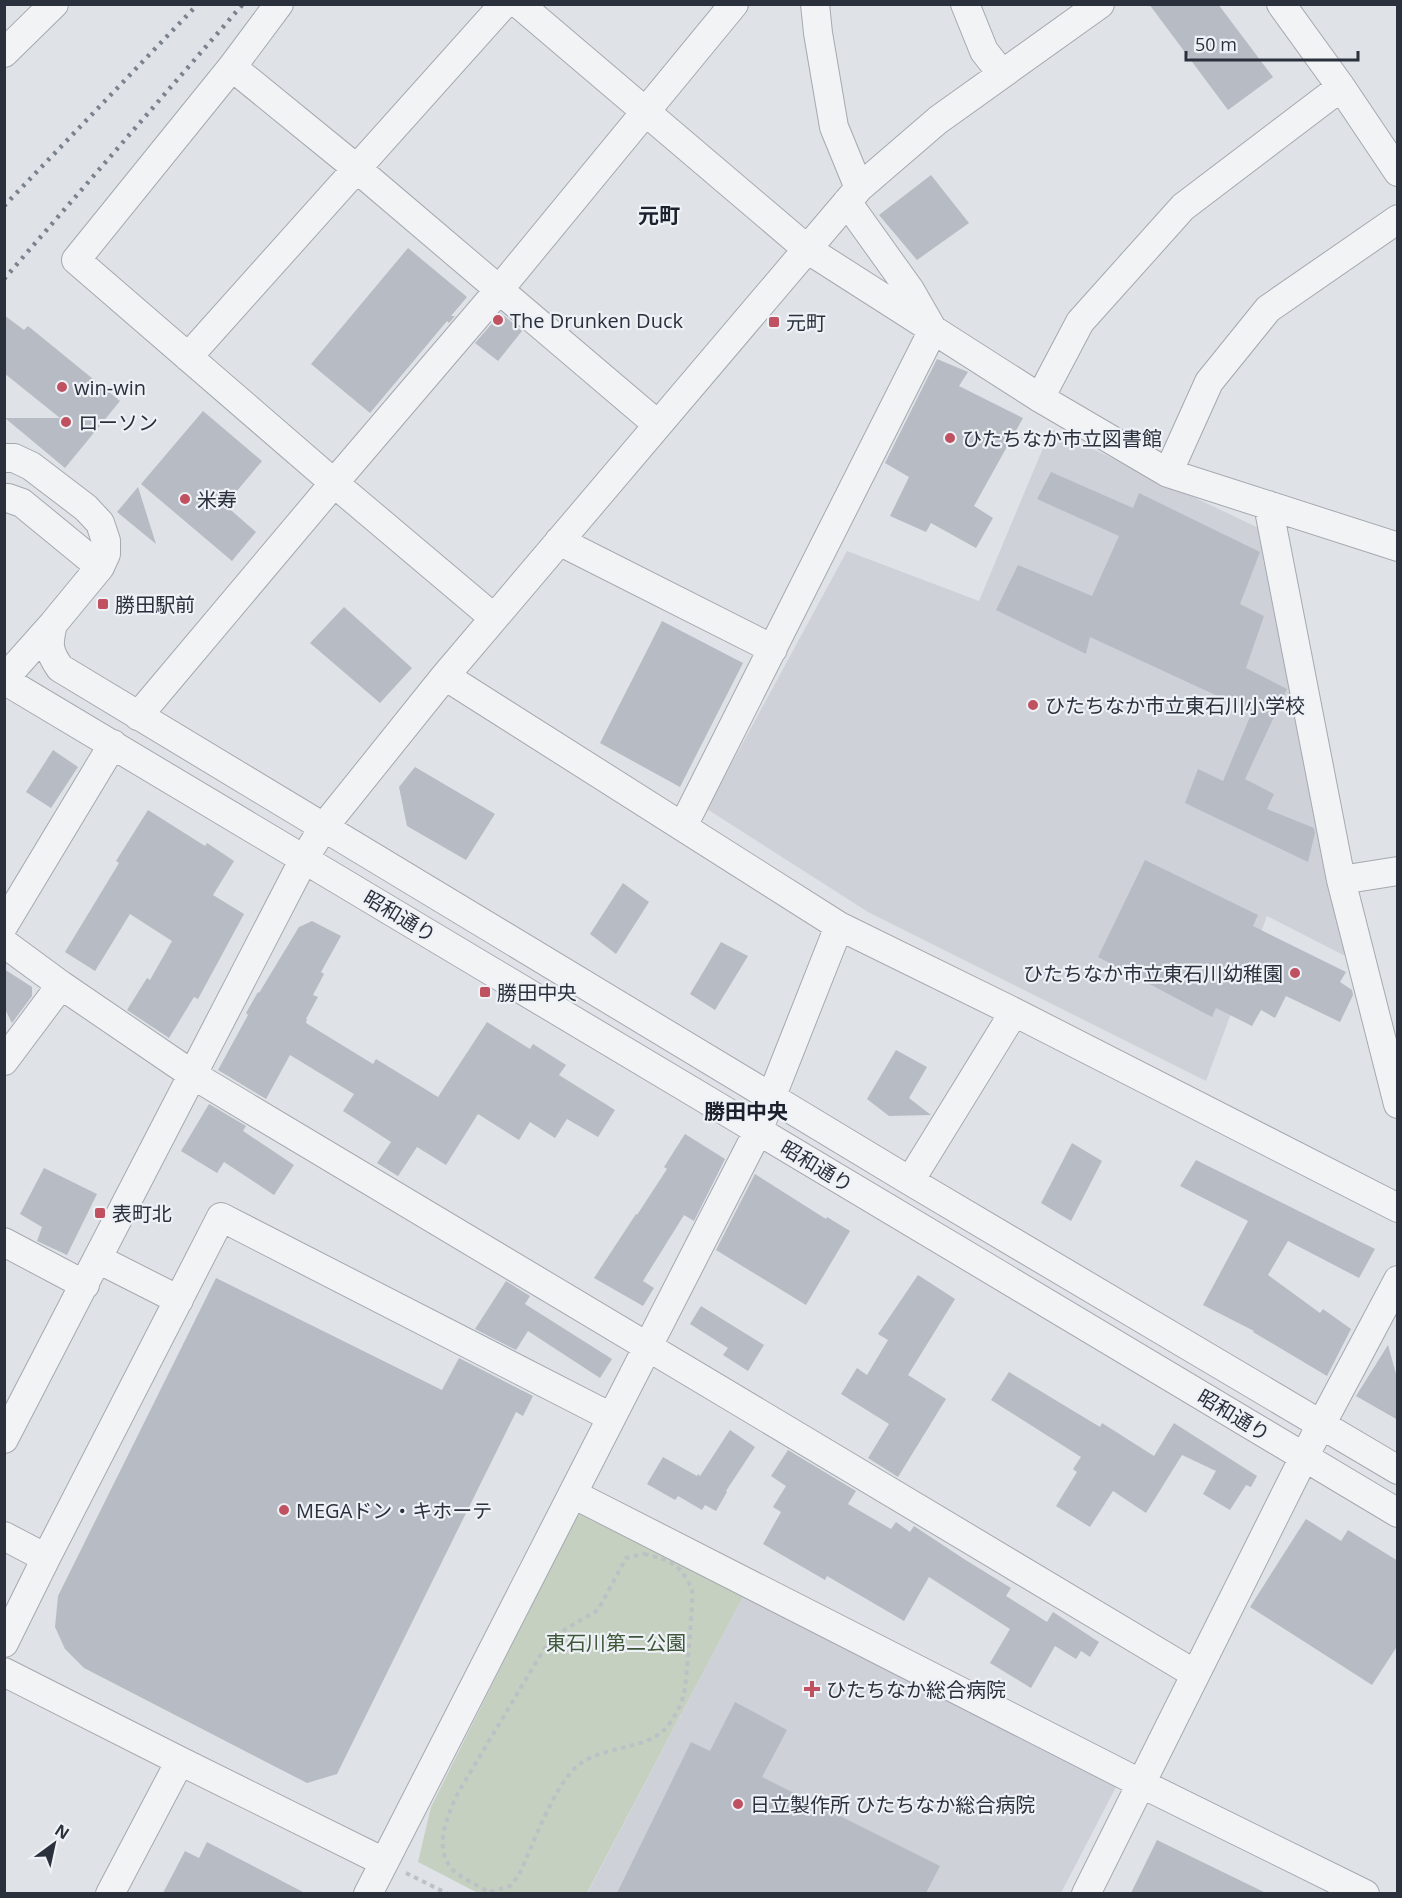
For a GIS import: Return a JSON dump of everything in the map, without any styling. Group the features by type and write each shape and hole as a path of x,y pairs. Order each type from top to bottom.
{"street":[{"path":"279,4 232,67 76,260 494,618"},
{"path":"188,357 504,4"},
{"path":"519,4 807,249 1040,398 1168,473 1398,547"},
{"path":"138,716 498,291 734,4"},
{"path":"815,4 834,127 853,195 933,330"},
{"path":"965,4 984,51 1002,74"},
{"path":"4,1439 304,859 323,828 445,676 853,195 938,120 1100,4"},
{"path":"1281,4 1341,87 1398,172"},
{"path":"4,53 50,6"},
{"path":"232,67 356,168 657,424"},
{"path":"1040,398 1080,322 1183,207 1341,87"},
{"path":"1168,473 1209,382 1268,309 1398,219"},
{"path":"683,826 933,330"},
{"path":"4,458 14,459 31,466 86,508 100,523 106,541 106,554 100,567 4,679"},
{"path":"4,498 22,503 100,567"},
{"path":"1268,505 1341,880 1398,1104"},
{"path":"559,541 773,650"},
{"name":"昭和通り","path":"53,624 49,647 60,668 910,1181 1398,1470"},
{"path":"445,676 840,926 1398,1208"},
{"name":"昭和通り","path":"4,679 1398,1513"},
{"path":"4,925 113,744"},
{"path":"1341,880 1398,871"},
{"path":"368,1893 758,1131 840,926"},
{"path":"4,944 193,1075 1195,1674"},
{"path":"4,1061 61,985"},
{"path":"910,1181 1014,1012"},
{"path":"4,1643 221,1217 611,1418"},
{"path":"4,1242 85,1285"},
{"path":"98,1259 179,1300"},
{"path":"1086,1893 1304,1456 1398,1280"},
{"path":"573,1494 1142,1784 1365,1893"},
{"path":"4,1536 46,1558"},
{"path":"4,1672 384,1862"},
{"path":"110,1893 180,1761"}],"path":[{"path":"644,1554 666,1559 680,1570 693,1593 684,1695 677,1711 663,1730 651,1739 592,1756 576,1767 558,1790 519,1875 510,1886 489,1892 453,1870 443,1852 448,1812 544,1649 564,1630 598,1611 626,1558 644,1554"},
{"path":"384,1862 448,1893"}],"shaded area":[{"name":"ひたちなか市立東石川小学校","path":"1051,429 1267,532 1357,962 1267,916 1206,1081 868,912 707,809 847,551 979,601"},
{"name":"ひたちなか総合病院","path":"746,1591 1116,1787 1061,1893 587,1894"}],"green space":[{"name":"東石川第二公園","path":"588,1506 746,1591 587,1893 478,1893 418,1862 431,1807 578,1513"}],"building":[{"path":"1149,4 1218,4 1273,77 1228,110"},
{"path":"931,175 969,223 917,260 879,215"},
{"path":"408,248 467,297 451,316 455,316 449,323 447,321 370,413 311,364"},
{"path":"501,313 522,331 498,361 475,343"},
{"name":"win-win","path":"4,315 24,330 28,326 120,401 65,468 5,418 60,418 4,373"},
{"name":"ひたちなか市立図書館","path":"937,359 968,372 959,386 1023,418 974,506 993,518 976,548 931,523 926,532 890,516 909,477 885,463"},
{"path":"203,411 262,461 225,505 256,532 232,561 141,484"},
{"path":"1051,472 1133,508 1139,493 1260,552 1240,604 1264,616 1246,668 1287,689 1245,779 1274,794 1267,809 1314,828 1315,833 1308,862 1185,803 1198,769 1223,781 1252,712 1090,637 1086,654 996,610 1018,565 1092,596 1119,536 1037,499"},
{"path":"138,487 156,544 117,512"},
{"path":"344,607 412,668 380,703 310,643"},
{"path":"662,621 743,663 680,787 600,743"},
{"path":"53,750 78,767 51,808 26,792"},
{"path":"415,767 495,814 466,860 407,826 399,787"},
{"path":"148,810 205,846 207,843 234,861 213,895 244,914 198,999 194,997 169,1038 127,1010 147,978 150,980 172,941 130,914 95,971 65,952 119,863 116,861"},
{"path":"1145,860 1258,915 1253,926 1346,972 1340,982 1352,990 1353,995 1340,1022 1286,996 1275,1018 1261,1010 1252,1026 1216,1008 1212,1017 1098,957"},
{"path":"623,883 649,902 616,954 590,934"},
{"path":"312,921 341,936 321,972 324,974 313,995 318,997 306,1023 373,1064 376,1059 438,1097 487,1022 530,1049 533,1044 566,1065 559,1075 615,1110 598,1137 567,1119 555,1138 530,1122 519,1140 478,1114 446,1165 417,1147 398,1176 377,1163 391,1142 343,1111 354,1094 290,1055 266,1099 218,1070 248,1015 246,1013 299,927"},
{"path":"721,942 748,956 715,1010 690,994"},
{"path":"4,969 32,987 32,996 12,1023 4,1007"},
{"path":"896,1050 927,1067 909,1098 931,1115 889,1116 867,1099"},
{"path":"209,1104 246,1126 243,1131 294,1165 274,1195 224,1162 217,1173 181,1151"},
{"path":"685,1134 725,1159 694,1221 684,1215 643,1281 654,1288 643,1306 594,1278 667,1169 664,1167"},
{"path":"1072,1143 1102,1161 1071,1221 1041,1203"},
{"path":"1196,1160 1375,1249 1359,1278 1288,1241 1268,1275 1320,1313 1323,1309 1351,1329 1327,1376 1254,1331 1203,1305 1248,1221 1180,1186"},
{"path":"44,1168 97,1194 67,1255 37,1241 42,1227 20,1214"},
{"path":"755,1174 826,1219 827,1217 850,1231 806,1305 716,1250"},
{"path":"918,1275 955,1299 908,1375 946,1399 898,1477 868,1458 889,1424 841,1394 857,1368 867,1375 888,1340 878,1334"},
{"name":"MEGAドン・キホーテ","path":"216,1278 442,1390 459,1358 533,1396 523,1416 516,1412 337,1774 307,1783 84,1668 65,1649 55,1627 58,1596"},
{"path":"506,1281 530,1296 525,1304 612,1359 600,1378 528,1331 516,1350 475,1329"},
{"path":"701,1306 764,1345 748,1371 723,1355 728,1348 690,1324"},
{"path":"1388,1345 1398,1381 1398,1420 1356,1396"},
{"path":"1009,1372 1100,1427 1102,1423 1154,1456 1174,1423 1257,1476 1251,1487 1246,1485 1230,1510 1203,1494 1216,1471 1182,1455 1146,1513 1113,1491 1090,1527 1056,1506 1077,1472 1073,1469 1081,1457 991,1400"},
{"path":"730,1430 755,1447 726,1491 716,1511 705,1505 702,1510 678,1496 675,1500 647,1484 663,1457 700,1476"},
{"path":"788,1450 856,1491 848,1504 891,1529 896,1522 910,1532 914,1526 1011,1588 1006,1596 1047,1622 1053,1612 1099,1642 1090,1657 1081,1651 1076,1659 1055,1646 1031,1688 990,1663 1010,1629 929,1577 904,1621 827,1576 825,1580 763,1544 781,1512 773,1507 786,1486 771,1476"},
{"path":"1306,1519 1341,1541 1348,1530 1398,1561 1398,1645 1372,1685 1250,1607"},
{"name":"日立製作所 ひたちなか総合病院","path":"735,1702 787,1730 762,1777 940,1866 926,1893 617,1893 691,1742 710,1751"},
{"path":"1157,1840 1266,1893 1131,1893"},
{"path":"207,1842 305,1893 163,1893 185,1851 199,1858"}],"railway":[{"path":"4,206 198,4"},
{"path":"4,279 243,4"}],"place":[{"name":"The Drunken Duck","path":"498,320"},
{"name":"元町","path":"774,322"},
{"name":"win-win","path":"62,387"},
{"name":"ローソン","path":"66,422"},
{"name":"ひたちなか市立図書館","path":"950,438"},
{"name":"米寿","path":"185,499"},
{"name":"勝田駅前","path":"103,604"},
{"name":"ひたちなか市立東石川小学校","path":"1033,705"},
{"name":"ひたちなか市立東石川幼稚園","path":"1295,973"},
{"name":"勝田中央","path":"485,992"},
{"name":"表町北","path":"100,1213"},
{"name":"MEGAドン・キホーテ","path":"284,1510"},
{"name":"ひたちなか総合病院","path":"812,1689"},
{"name":"日立製作所 ひたちなか総合病院","path":"738,1804"}],"district":[{"name":"元町","path":"659,215"},
{"name":"勝田中央","path":"746,1111"}]}
